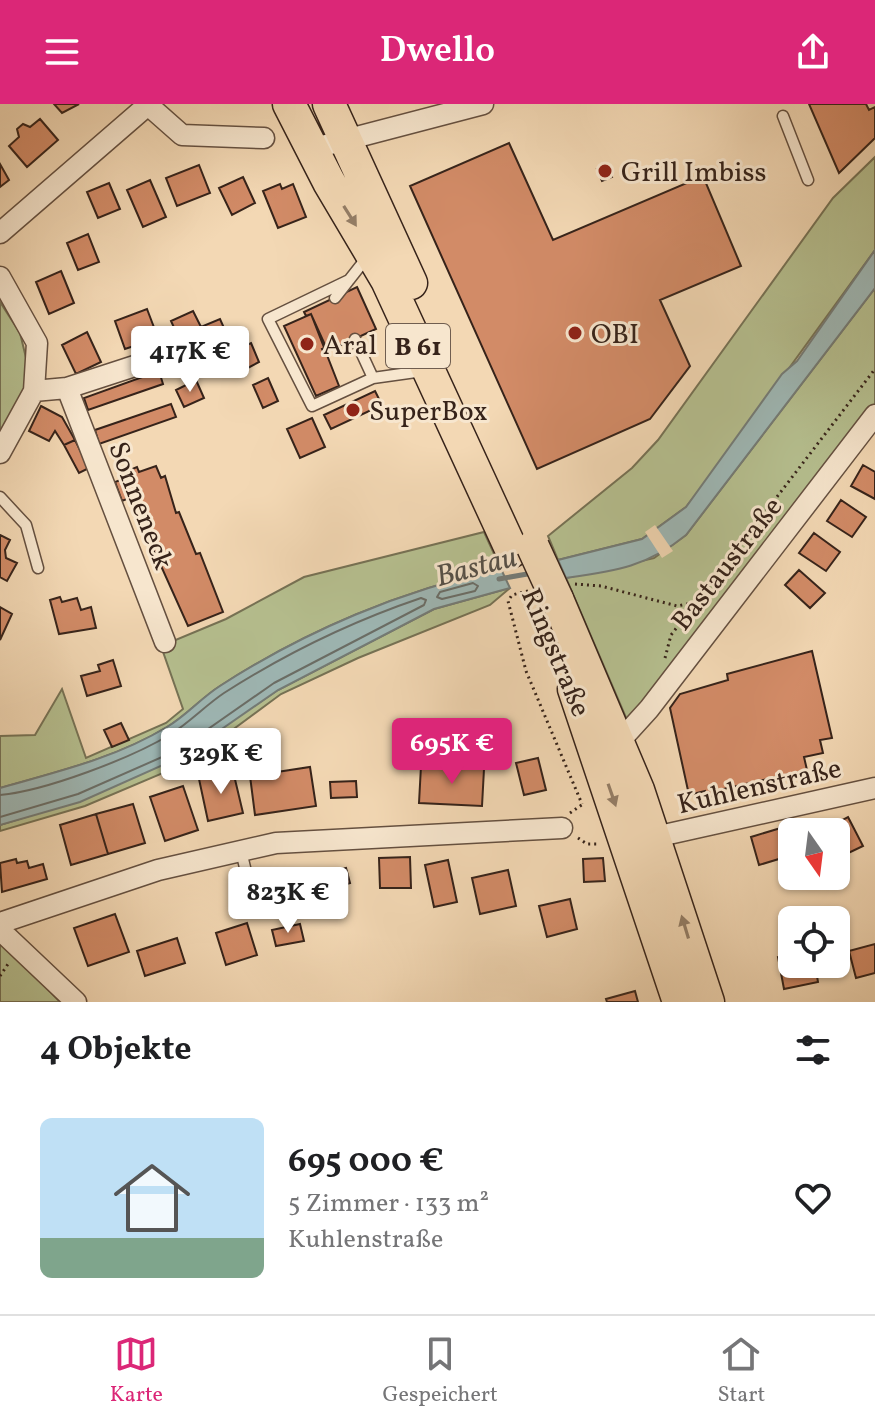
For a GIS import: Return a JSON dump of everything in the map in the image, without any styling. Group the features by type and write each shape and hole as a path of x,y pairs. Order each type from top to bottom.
{"main road":[{"name":"Ringstraße","path":"289,104 311,149 372,251 429,370 522,549"},
{"name":"Ringstraße","path":"329,104 522,549 619,742 679,1002"},
{"name":"Ringstraße","path":"546,600 582,710 642,840 708,1002"}],"street":[{"path":"0,233 148,104 182,135 264,138"},
{"path":"311,149 457,107 483,104"},
{"path":"0,277 37,343 34,391 0,453"},
{"path":"34,391 67,388 150,361"},
{"name":"Sonneneck","path":"67,388 165,642"},
{"name":"Bastaustraße","path":"619,742 875,415"},
{"name":"Kuhlenstraße","path":"642,840 875,788"},
{"path":"0,923 158,870 276,843 562,828"},
{"path":"0,930 76,1002"}],"lane":[{"path":"783,116 808,180"},
{"path":"335,298 372,251"},
{"path":"349,280 268,319 312,406 373,378 429,370"},
{"path":"355,339 373,378"},
{"path":"0,497 26,525 38,568"},
{"path":"241,851 255,909"}],"path":[{"path":"669,682 664,654 671,635 875,369"},
{"path":"562,828 587,844 642,840"}],"green space":[{"path":"875,157 875,250 686,507 642,539 558,560 548,536 632,468 658,440 833,198"},
{"path":"875,288 875,405 630,727 566,578 654,558 686,535"},
{"path":"0,302 20,333 34,391 0,456"},
{"path":"484,532 501,569 427,588 320,630 252,666 213,691 174,723 147,738 85,763 0,788 0,736 35,735 62,689 86,758 166,723 183,709 161,646 226,619 304,577"},
{"path":"510,588 490,605 358,658 281,694 189,762 85,806 0,831 0,825 32,815 242,714 278,690 434,609"},
{"path":"0,938 60,1002 0,1002"}],"water":[{"path":"875,250 875,288 686,535 644,561 566,578 558,560 642,539 686,507 782,374 797,361"},
{"path":"501,569 510,588 434,609 278,690 183,756 80,802 0,825 0,788 85,763 147,738 174,723 213,691 252,666 320,630 427,588"}],"pier":[{"path":"655,525 673,551 662,558 645,532"}],"building":[{"path":"54,104 79,104 62,113"},
{"path":"809,104 866,104 869,110 875,107 875,138 839,173"},
{"path":"40,119 58,140 27,167 9,146 19,137 17,129 23,124 30,127"},
{"name":"OBI","path":"509,143 553,240 703,176 741,266 660,300 690,366 650,419 537,469 410,186"},
{"path":"0,164 9,180 0,187"},
{"path":"199,165 210,193 177,206 166,178"},
{"path":"608,165 612,177 602,181 597,169"},
{"path":"243,177 255,203 232,215 219,188"},
{"path":"150,180 166,217 143,227 127,190"},
{"path":"109,183 120,209 98,218 87,192"},
{"path":"280,184 282,189 293,184 306,217 278,228 263,191"},
{"path":"88,234 99,262 78,270 67,243"},
{"path":"61,271 74,303 49,314 36,282"},
{"path":"357,287 376,329 324,353 322,349 326,347 311,314 306,316 304,312"},
{"path":"147,309 158,338 125,349 115,321"},
{"path":"193,311 201,327 220,319 233,348 202,362 192,338 181,343 171,321"},
{"path":"311,314 339,386 316,396 284,326"},
{"path":"87,332 101,362 76,374 62,345"},
{"path":"251,343 259,362 244,370 235,351"},
{"path":"159,371 163,384 88,410 84,398"},
{"path":"268,378 278,401 263,408 253,385"},
{"path":"196,380 204,398 184,407 176,390"},
{"name":"SuperBox","path":"375,391 382,405 331,429 324,415"},
{"path":"171,404 176,417 99,444 95,430"},
{"path":"41,406 62,417 75,440 64,445 55,431 49,441 29,431"},
{"path":"312,418 325,447 300,458 287,429"},
{"path":"75,440 89,468 79,473 64,445"},
{"path":"863,465 875,472 875,499 851,486"},
{"path":"156,466 161,478 165,476 176,513 179,512 196,554 200,553 223,612 188,626 129,498 122,501 115,482 123,479 120,474 137,467 139,472"},
{"path":"841,500 866,517 852,537 827,521"},
{"path":"814,533 840,552 826,571 799,553"},
{"path":"0,535 10,540 5,550 6,558 17,563 7,581 0,577"},
{"path":"799,570 825,593 810,608 785,585"},
{"path":"60,597 62,602 77,598 81,610 91,607 96,628 59,634 50,600"},
{"path":"0,607 12,614 0,640"},
{"path":"812,651 832,738 820,740 823,753 804,757 807,770 719,790 720,795 706,798 705,791 689,795 670,708 680,694 728,680 727,674"},
{"path":"113,660 121,686 87,696 81,676 100,671 98,665"},
{"path":"121,723 129,740 112,747 104,730"},
{"path":"431,723 440,759 412,766 403,730"},
{"path":"538,758 546,790 524,795 516,763"},
{"path":"421,766 484,769 482,806 419,803"},
{"path":"310,767 316,806 255,815 250,776"},
{"path":"233,771 243,813 208,821 199,779"},
{"path":"356,781 357,797 331,798 330,782"},
{"path":"183,786 198,830 165,841 150,797"},
{"path":"133,804 145,843 108,854 96,814"},
{"path":"96,814 108,854 71,865 60,825"},
{"path":"850,821 863,846 850,852"},
{"path":"778,829 778,859 759,865 751,837"},
{"path":"410,857 411,888 380,888 379,858"},
{"path":"603,858 605,881 584,882 583,859"},
{"path":"16,859 17,863 27,861 29,868 43,864 47,879 2,892 0,863"},
{"path":"448,860 457,902 434,907 425,865"},
{"path":"346,868 350,883 320,892 315,876"},
{"path":"508,870 516,906 480,914 472,878"},
{"path":"570,899 577,929 547,937 539,906"},
{"path":"115,914 129,952 88,966 74,928"},
{"path":"247,923 257,955 226,965 216,933"},
{"path":"300,924 304,941 276,946 272,930"},
{"path":"177,938 185,963 145,976 137,951"},
{"path":"875,944 875,973 856,978 850,951"},
{"path":"782,978 817,978 818,982 784,989"},
{"path":"635,991 638,1002 607,1002 606,999"}],"waterway":[{"name":"Bastau","path":"499,579 533,573"}],"place":[{"name":"Grill Imbiss","path":"605,171"},
{"name":"OBI","path":"575,333"},
{"name":"Aral","path":"307,344"},
{"name":"SuperBox","path":"353,410"}]}
